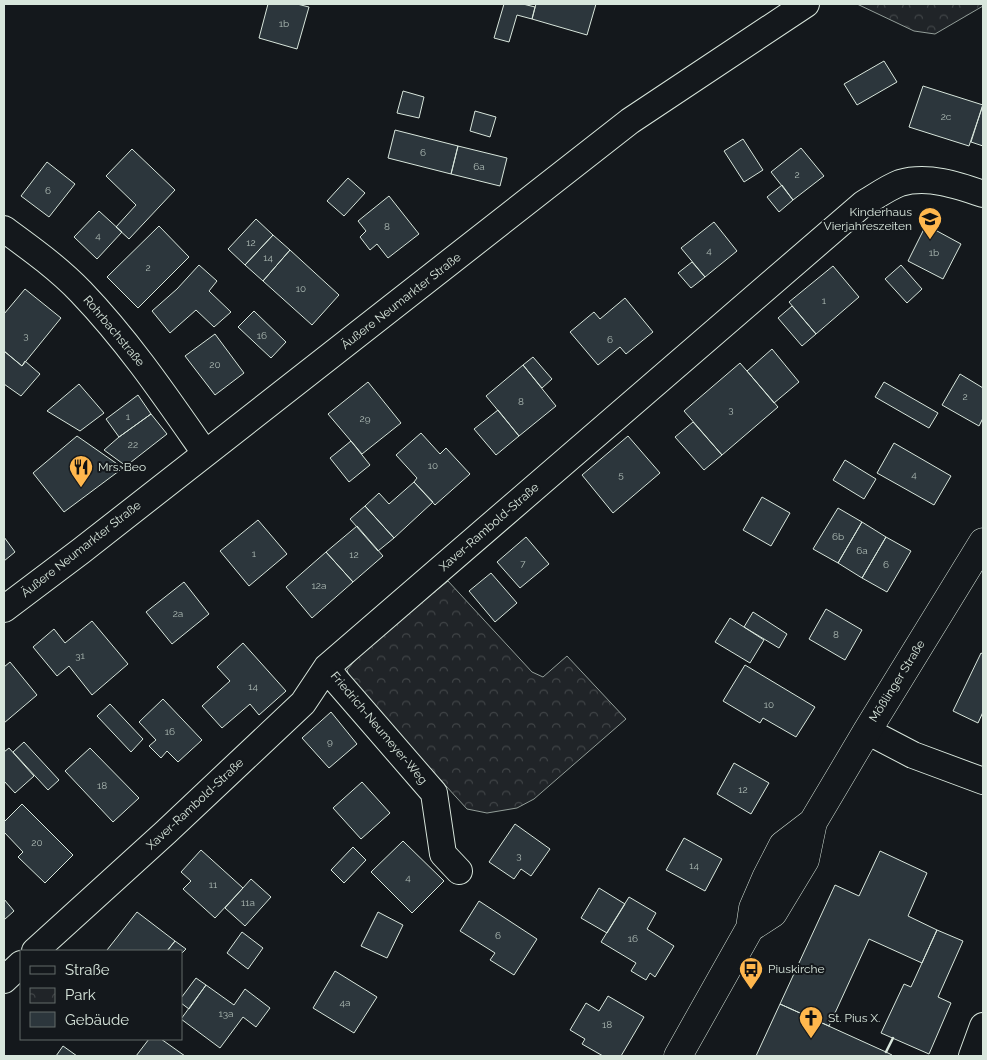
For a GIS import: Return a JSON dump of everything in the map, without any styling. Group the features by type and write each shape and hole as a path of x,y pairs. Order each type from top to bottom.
{"street":[{"name":"Äußere Neumarkter Straße","path":"4,609 630,121 806,4"},
{"name":"Xaver-Rambold-Straße","path":"37,950 303,703 327,667 863,204 886,189 910,181 931,180 983,194"},
{"name":"Rohrbachstraße","path":"4,228 80,290 143,364 205,453"},
{"name":"Mößlinger Straße","path":"678,1056 750,928 753,908 783,846 813,822 866,731 983,542"},
{"name":"Friedrich-Neumeyer-Weg","path":"327,667 336,680 434,793 443,854 459,871"},
{"path":"866,731 913,755 983,781"},
{"path":"4,980 20,965"},
{"path":"972,1056 983,1026"}],"green space":[{"path":"857,4 983,4 983,6 935,34 914,31"},
{"path":"448,581 532,672 543,677 567,656 626,719 534,799 517,808 487,813 467,809 351,682 347,670 366,647"}],"building":[{"path":"268,4 297,4 309,7 297,49 259,38"},
{"path":"504,4 523,4 535,7 532,19 517,15 509,42 494,38"},
{"path":"536,4 596,4 587,35 532,19"},
{"path":"884,61 897,82 857,105 844,84"},
{"path":"923,86 983,105 969,146 909,127"},
{"path":"403,91 424,97 419,118 397,113"},
{"path":"983,104 983,146 971,142"},
{"path":"475,111 496,117 490,137 470,131"},
{"path":"395,130 458,146 451,174 388,158"},
{"path":"743,139 763,170 744,182 724,151"},
{"path":"458,146 507,158 500,186 451,174"},
{"path":"801,148 824,176 793,200 771,172"},
{"path":"132,149 175,190 129,239 116,227 136,205 106,176"},
{"path":"47,162 75,184 49,217 21,196"},
{"path":"348,178 365,193 344,216 327,201"},
{"path":"782,185 793,200 779,212 767,197"},
{"path":"389,196 419,234 388,258 377,244 370,250 360,237 366,231 358,221"},
{"path":"99,211 122,232 97,259 74,237"},
{"path":"256,219 273,235 245,265 228,249"},
{"path":"714,222 737,251 705,277 681,248"},
{"path":"926,225 961,244 943,279 908,261"},
{"path":"159,226 189,257 138,308 107,277"},
{"path":"273,235 290,250 263,281 245,265"},
{"path":"290,250 339,295 312,325 263,281"},
{"path":"692,262 705,277 691,288 678,273"},
{"path":"199,265 217,281 209,291 231,312 214,327 196,310 170,333 152,311 177,289"},
{"path":"901,265 922,289 907,303 885,279"},
{"path":"833,266 859,297 816,334 789,302"},
{"path":"25,289 61,318 22,366 4,351 4,314"},
{"path":"625,298 653,332 626,354 620,347 598,365 570,332 594,312 600,319"},
{"path":"792,306 816,334 802,346 778,318"},
{"path":"254,311 286,342 271,358 238,327"},
{"path":"215,334 244,373 215,395 185,356"},
{"path":"772,349 799,382 774,403 747,371"},
{"path":"4,351 22,366 25,361 40,374 21,396 4,384"},
{"path":"533,357 552,379 542,388 523,365"},
{"path":"740,363 778,407 722,455 684,411"},
{"path":"523,365 556,406 519,436 486,396"},
{"path":"960,374 983,388 983,418 979,426 942,405"},
{"path":"368,382 401,423 362,454 328,414"},
{"path":"884,382 938,413 929,428 875,397"},
{"path":"79,384 104,413 80,431 47,411"},
{"path":"138,395 151,414 119,437 106,419"},
{"path":"498,410 519,436 496,455 474,429"},
{"path":"151,414 167,434 126,466 104,450 119,437"},
{"path":"693,422 722,455 704,470 675,437"},
{"path":"421,433 440,454 446,448 470,474 435,505 414,482 417,478 396,455"},
{"path":"77,436 123,468 64,512 33,473"},
{"path":"628,436 660,473 613,513 582,475"},
{"path":"351,441 370,465 349,482 330,458"},
{"path":"894,443 951,476 934,505 877,473"},
{"path":"845,460 876,479 864,499 833,480"},
{"path":"414,482 433,502 394,538 365,506 379,493 389,504"},
{"path":"762,497 790,513 771,546 743,530"},
{"path":"365,506 394,538 378,551 350,519"},
{"path":"838,508 862,522 838,563 813,549"},
{"path":"258,520 287,554 249,586 220,551"},
{"path":"862,522 886,537 862,578 838,563"},
{"path":"357,526 383,556 353,582 326,552"},
{"path":"4,537 15,552 4,561"},
{"path":"526,537 549,564 520,588 497,562"},
{"path":"886,537 911,551 887,592 862,578"},
{"path":"326,552 353,582 312,618 286,587"},
{"path":"491,573 517,603 495,622 469,591"},
{"path":"184,582 209,614 172,644 146,612"},
{"path":"826,609 862,630 845,660 809,639"},
{"path":"753,612 787,634 779,648 744,627"},
{"path":"730,618 764,640 750,663 715,642"},
{"path":"92,621 128,664 92,695 69,666 57,676 33,647 54,629 65,643"},
{"path":"243,643 286,691 259,715 250,704 222,728 202,706 230,681 217,667"},
{"path":"981,653 983,654 983,712 978,723 953,711"},
{"path":"10,662 37,695 4,723 4,667"},
{"path":"745,665 815,707 796,737 763,718 760,723 723,701"},
{"path":"163,699 202,740 178,762 167,751 161,758 149,746 156,740 139,722"},
{"path":"110,704 143,739 131,752 97,716"},
{"path":"331,712 357,744 329,768 302,738"},
{"path":"24,742 59,780 48,790 13,752"},
{"path":"9,748 34,776 15,793 4,781 4,752"},
{"path":"90,748 139,798 113,822 65,771"},
{"path":"734,763 769,783 751,814 717,794"},
{"path":"362,782 390,813 361,839 333,808"},
{"path":"22,804 73,855 45,883 18,857 23,852 4,832 4,822"},
{"path":"515,824 550,849 531,876 521,869 514,879 489,862"},
{"path":"684,838 722,859 705,891 666,870"},
{"path":"403,841 444,881 412,913 371,872"},
{"path":"353,847 366,860 344,883 331,870"},
{"path":"201,850 243,888 215,918 183,889 191,881 181,872"},
{"path":"880,851 927,873 908,916 937,930 922,963 869,939 829,1026 780,1004 835,885 859,896"},
{"path":"251,879 271,897 245,926 225,908"},
{"path":"599,888 625,904 607,933 581,918"},
{"path":"629,897 656,913 647,929 674,946 655,977 650,973 646,980 631,971 636,963 601,942"},
{"path":"4,899 14,911 4,920"},
{"path":"479,901 537,939 514,975 490,960 495,953 460,931"},
{"path":"137,912 175,941 168,950 107,950"},
{"path":"378,912 403,925 387,958 361,946"},
{"path":"937,930 963,941 938,997 951,1003 929,1054 881,1033 904,984 911,987"},
{"path":"242,932 263,948 248,969 227,953"},
{"path":"175,941 186,949 182,953 182,950 168,950"},
{"path":"335,971 377,997 354,1033 313,1008"},
{"path":"196,978 206,985 189,1009 182,1004 182,997"},
{"path":"206,985 234,1005 245,989 270,1008 256,1027 243,1017 220,1048 182,1020"},
{"path":"608,996 644,1017 621,1056 603,1056 582,1044 585,1039 570,1030 586,1003 599,1011"},
{"name":"St. Pius X.","path":"780,1004 892,1055 756,1056"},
{"path":"148,1040 162,1040 185,1056 136,1056"},
{"path":"63,1046 77,1056 56,1056"}],"wall":[{"path":"886,1052 893,1038"}],"place":[{"name":"Kinderhaus Vierjahreszeiten","path":"930,240"},
{"name":"Mrs. Beo","path":"81,488"},
{"name":"Piuskirche","path":"751,990"},
{"name":"St. Pius X.","path":"811,1039"}]}
